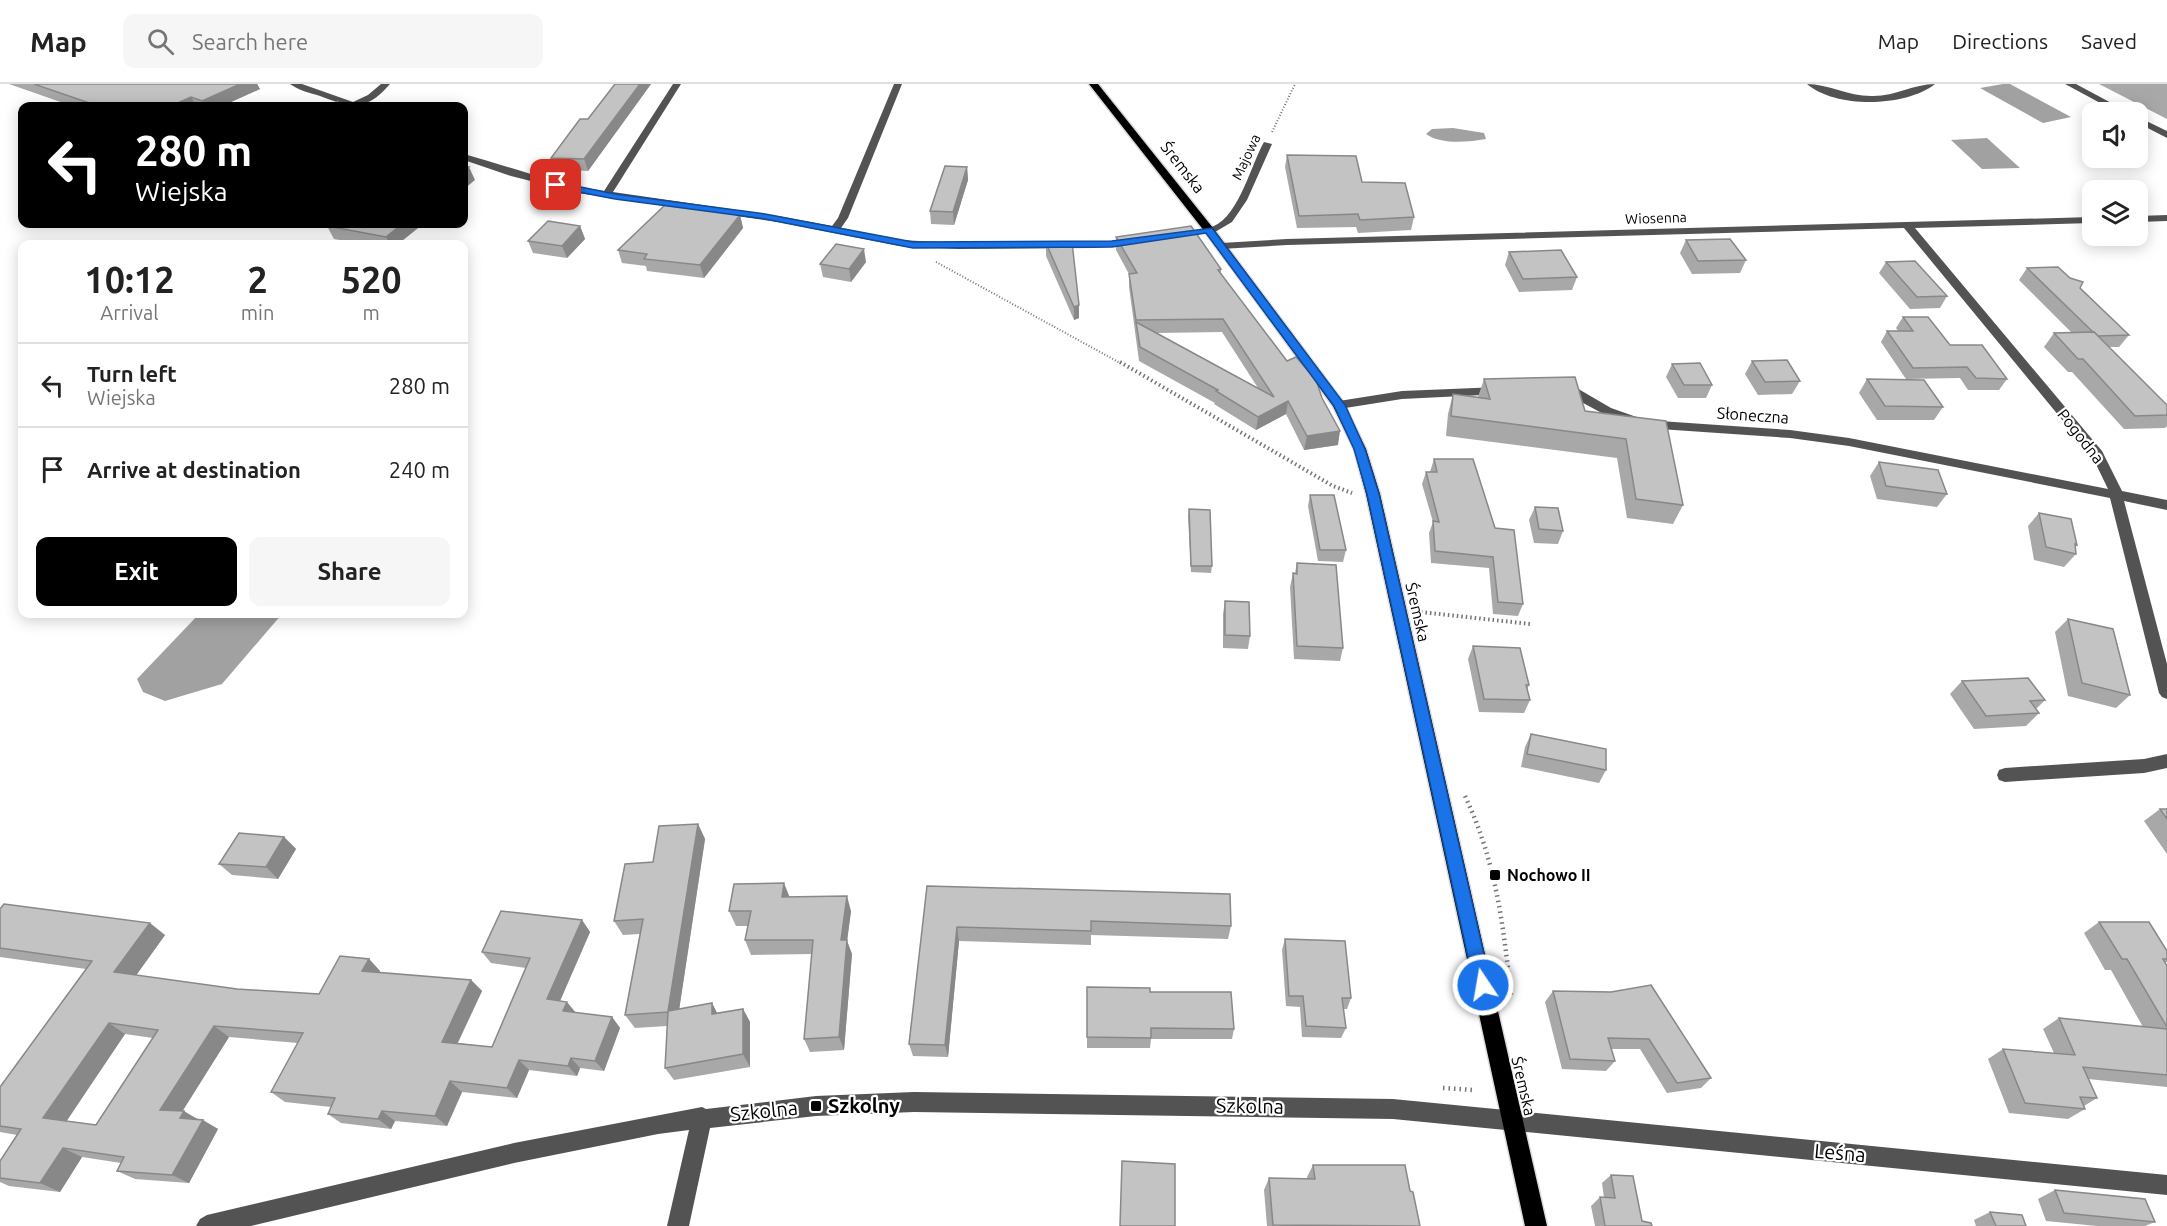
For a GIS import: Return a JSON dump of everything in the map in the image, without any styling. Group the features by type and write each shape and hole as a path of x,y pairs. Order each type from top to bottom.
{"main road":[{"name":"Śremska","path":"1093,84 1209,230 1339,405 1360,449 1373,494 1536,1226"}],"street":[{"path":"294,84 343,102"},
{"path":"362,102 386,84"},
{"path":"606,195 677,84"},
{"path":"835,229 843,218 898,84"},
{"path":"1811,84 1837,95 1867,99 1895,97 1931,84"},
{"path":"2069,84 2104,102"},
{"path":"2148,125 2167,135"},
{"name":"Majowa","path":"1209,230 1224,225 1232,216 1267,144"},
{"path":"468,158 535,180 606,195 743,213 913,245 1095,245 1156,239 1209,230"},
{"path":"2148,219 2167,218"},
{"name":"Wiosenna","path":"1221,246 1287,242 2082,220"},
{"name":"Pogodna","path":"1907,225 2097,454 2108,472 2167,693"},
{"name":"Słoneczna","path":"1557,390 1571,390 1605,412 1625,420 1645,424 1790,434 1849,441 2167,505"},
{"path":"1339,405 1402,395 1511,391"},
{"path":"2005,775 2144,766 2167,761"},
{"name":"Szkolna","path":"207,1226 558,1143 702,1117 816,1106 914,1102 1351,1107 1513,1120"},
{"path":"678,1226 702,1117"},
{"name":"Leśna","path":"1513,1120 2167,1185"}],"path":[{"name":"Majowa","path":"1267,144 1295,84"},
{"path":"913,245 916,250 932,260 1095,348 1334,486 1358,494 1356,487"},
{"path":"1419,622 1417,611 1530,624"},
{"path":"1462,789 1482,832 1502,913 1512,1003"},
{"path":"1477,1085 1473,1090 1477,1116"}],"shaded area":[{"path":"2010,84 2071,117 2043,123 1980,88"},
{"path":"1453,128 1484,133 1486,139 1463,142 1447,141 1426,134 1432,129"},
{"path":"1987,138 2020,168 1982,169 1951,140"},
{"path":"195,618 279,618 222,684 165,701 143,692 137,679"}],"building":[{"path":"34,84 240,84 202,101 191,97 180,102 86,102"},
{"path":"615,84 640,84 584,159 551,158 580,119 588,119"},
{"path":"1287,155 1356,156 1362,182 1405,183 1414,217 1360,220 1358,214 1299,216"},
{"path":"945,166 967,167 953,212 930,211"},
{"path":"665,205 740,215 700,265 644,259 647,254 618,250"},
{"path":"548,221 580,226 562,246 528,241"},
{"path":"1191,226 1221,269 1218,270 1287,361 1296,357 1316,380 1322,398 1340,431 1307,436 1288,401 1258,417 1216,391 1218,390 1140,347 1136,322 1274,397 1223,319 1136,320 1129,274 1137,273 1116,237"},
{"path":"338,228 397,228 386,237"},
{"path":"1730,239 1746,260 1698,261 1686,240"},
{"path":"1072,242 1079,305 1074,307 1046,243"},
{"path":"836,244 864,249 849,269 820,264"},
{"path":"1561,250 1577,277 1523,279 1509,252"},
{"path":"1915,261 1947,296 1917,297 1886,262"},
{"path":"2058,267 2070,278 2083,282 2080,288 2129,335 2098,336 2027,268"},
{"path":"1903,317 1928,317 1950,345 1982,345 2007,379 1976,378 1967,367 1913,368 1887,331 1913,331"},
{"path":"2094,332 2167,405 2167,415 2135,416 2083,359 2078,359 2054,333"},
{"path":"1787,360 1800,381 1765,382 1752,361"},
{"path":"1700,363 1712,385 1684,385 1672,364"},
{"path":"1575,377 1585,411 1666,421 1683,505 1636,499 1626,439 1451,416 1453,394 1490,399 1484,379"},
{"path":"1867,379 1924,380 1943,407 1885,406"},
{"path":"1434,459 1473,459 1495,528 1514,530 1523,604 1498,602 1493,557 1435,551 1433,521 1439,522 1426,472 1437,472"},
{"path":"1879,462 1938,470 1947,494 1886,486"},
{"path":"1310,495 1334,495 1346,550 1320,550"},
{"path":"1535,507 1558,508 1563,531 1539,529"},
{"path":"1189,509 1210,510 1212,566 1191,566"},
{"path":"2039,513 2071,519 2077,545 2075,544 2076,554 2046,547"},
{"path":"1297,563 1336,565 1343,648 1297,646 1293,573 1297,574"},
{"path":"1225,601 1249,602 1250,636 1225,635"},
{"path":"2068,619 2113,629 2130,695 2082,683"},
{"path":"1473,646 1520,648 1529,685 1526,685 1530,700 1484,699"},
{"path":"2028,678 2045,700 2030,701 2039,713 1986,716 1962,681"},
{"path":"1531,734 1606,749 1606,770 1527,754"},
{"path":"2160,809 2167,809 2167,819"},
{"path":"698,824 668,1011 712,1003 712,1014 743,1009 743,1054 665,1068 668,1012 625,1015 643,919 614,921 625,864 653,862 659,826"},
{"path":"239,833 284,837 266,867 219,864"},
{"path":"784,883 782,897 847,896 841,940 847,940 839,1037 804,1039 813,940 745,940 751,911 729,911 734,884"},
{"path":"927,886 1230,894 1231,926 1091,921 1091,931 957,927 945,1045 909,1044"},
{"path":"4,904 150,923 114,972 237,989 319,994 340,956 369,959 362,971 471,980 442,1042 492,1047 530,958 482,952 501,911 582,920 547,999 567,1002 563,1011 612,1017 595,1061 571,1058 568,1066 519,1060 507,1088 450,1081 435,1116 382,1111 378,1119 328,1114 335,1098 271,1092 303,1033 214,1026 160,1110 184,1111 180,1118 203,1120 172,1175 117,1171 124,1157 63,1148 40,1183 0,1178 0,1161 21,1129 0,1126 0,1087 92,961 0,948 0,909","holes":["109,1023 158,1030 96,1125 43,1118"]},
{"path":"2099,922 2149,922 2167,951 2167,959 2163,959 2167,966 2167,1027 2127,959 2122,959"},
{"path":"1285,939 1345,941 1351,998 1342,998 1346,1028 1306,1026 1303,996 1289,996"},
{"path":"1651,985 1711,1078 1677,1083 1649,1039 1608,1038 1615,1061 1570,1059 1553,991 1611,992"},
{"path":"1087,987 1150,988 1150,992 1231,992 1234,1029 1151,1028 1151,1038 1087,1037"},
{"path":"2059,1018 2167,1029 2167,1075 2083,1067 2097,1098 2080,1097 2085,1109 2025,1103 2003,1049 2075,1055"},
{"path":"1122,1161 1175,1164 1175,1226 1120,1226"},
{"path":"1313,1165 1405,1165 1420,1226 1273,1225 1269,1178 1315,1179"},
{"path":"1611,1175 1633,1176 1642,1221 1651,1223 1652,1226 1605,1226 1600,1197 1615,1198"},
{"path":"2055,1190 2145,1199 2155,1222 2064,1213"},
{"path":"1990,1212 2022,1215 2026,1226 1996,1226"}],"place":[{"name":"Nochowo II","path":"1495,875"},
{"name":"Szkolny","path":"816,1106"}],"route":[{"path":"556,185 599,194 765,217 913,245 1112,244 1209,230 1339,405 1360,449 1373,494 1483,985"}]}
